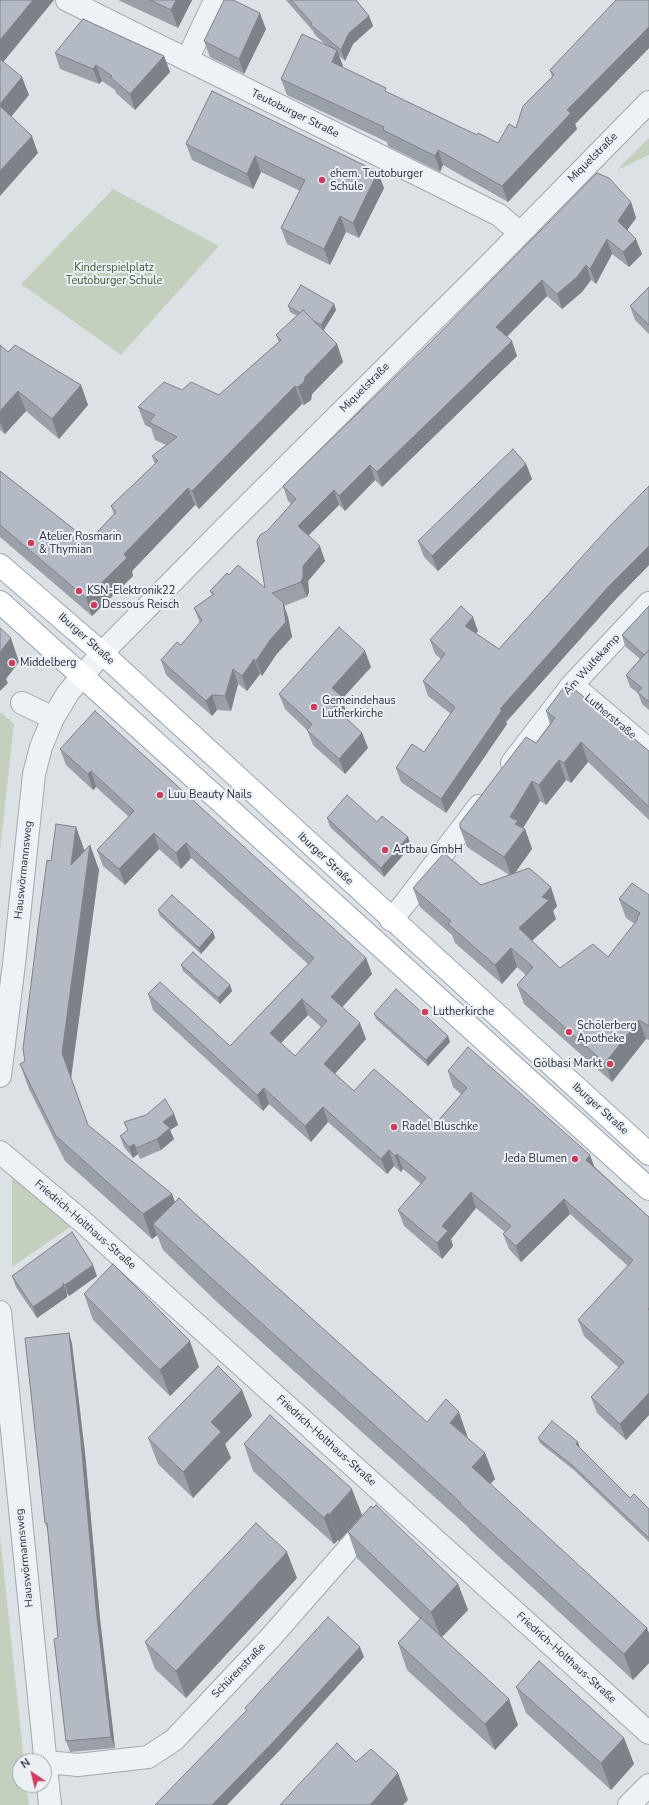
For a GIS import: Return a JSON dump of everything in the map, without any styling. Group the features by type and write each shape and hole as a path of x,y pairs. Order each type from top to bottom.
{"main road":[{"name":"Iburger Straße","path":"0,565 102,653 391,920 649,1154"},
{"path":"0,602 649,1189"}],"street":[{"name":"Teutoburger Straße","path":"67,0 499,215 520,233"},
{"path":"187,60 212,7 219,0"},
{"name":"Miquelstraße","path":"82,675 226,526 649,102"},
{"name":"Am Wulfekamp","path":"391,920 572,684 649,603"},
{"name":"Hauswörmannsweg","path":"0,1076 14,964 34,774 41,747 53,718 82,675"},
{"name":"Lutherstraße","path":"572,684 649,750"},
{"path":"22,703 53,718"},
{"name":"Friedrich-Holthaus-Straße","path":"0,1152 83,1222 649,1733"},
{"name":"Hauswörmannsweg","path":"0,1312 45,1753"},
{"name":"Schürenstraße","path":"52,1762 78,1764 148,1757 174,1740 271,1637 391,1501"},
{"path":"629,1805 649,1786"},
{"name":"Hauswörmannsweg","path":"49,1793 50,1805"}],"green space":[{"path":"649,138 649,155 617,170"},
{"name":"Kinderspielplatz Teutoburger Schule","path":"113,189 219,246 121,355 21,284"},
{"path":"0,713 2,713 14,724 0,851"},
{"path":"12,1174 70,1227 12,1267"},
{"path":"0,1536 23,1753 12,1753 12,1793 27,1793 29,1805 0,1805"}],"building":[{"path":"0,0 33,0 0,40"},
{"path":"150,0 176,0 171,10"},
{"path":"224,0 233,0 260,13 239,59 204,41"},
{"path":"291,0 356,0 369,16 349,33 341,50 311,25 312,23"},
{"path":"616,0 649,0 649,27 567,110 571,113 502,186 438,150 435,156 383,130 384,127 281,79 302,34 337,50 332,62 386,88 385,91 477,135 478,133 498,143 509,124 516,128 523,106 554,75 550,70"},
{"path":"83,19 164,56 130,94 110,77 112,76 96,65 93,69 55,53"},
{"path":"0,59 22,77 0,104"},
{"name":"ehem. Teutoburger Schule","path":"212,91 378,172 353,223 340,216 324,249 281,228 305,180 255,156 247,174 186,144"},
{"path":"0,106 32,136 0,171"},
{"path":"597,173 609,178 631,202 618,221 636,239 623,252 607,239 590,269 586,265 577,277 557,294 542,280 496,327 512,341 377,472 370,465 339,496 334,490 298,526 320,546 303,566 303,577 301,582 272,593 283,602 286,622 270,640 256,661 254,659 242,676 233,669 225,696 212,695 206,701 161,660 177,642 181,645 202,620 194,608 214,594 210,591 227,573 229,575 238,565 265,588 257,541 260,535 267,531 296,499 283,486 428,345"},
{"path":"301,285 334,304 321,325 314,321 303,310 300,313 288,306"},
{"path":"649,287 649,325 630,306"},
{"path":"303,310 337,344 305,377 304,382 298,387 295,386 192,491 188,488 124,554 127,558 86,598 0,525 0,471 89,541 116,512 111,506 158,461 152,456 177,437 149,422 155,415 138,407 164,382 182,390 191,382 219,395 281,340 276,335"},
{"path":"0,345 8,352 15,345 81,385 52,419 18,391 0,411"},
{"path":"513,449 526,464 432,556 418,541"},
{"path":"649,486 649,546 609,586 500,709 502,710 441,799 396,768 412,744 424,752 455,707 423,681 445,654 430,640 461,606 473,617 465,626 499,649 608,528"},
{"path":"649,606 649,650 644,655 622,635"},
{"name":"Gemeindehaus Lutherkirche","path":"339,627 365,651 332,688 341,696 332,705 362,733 339,759 307,730 312,724 279,694"},
{"path":"0,628 11,638 0,652"},
{"path":"649,650 649,702 637,692 642,688 626,675"},
{"path":"567,683 649,751 649,807 581,742 564,763 559,760 539,785 532,781 510,817 518,821 515,824 525,829 504,857 460,828 460,823 526,737 536,743 555,718 546,711"},
{"path":"95,711 366,958 331,997 360,1023 324,1064 354,1091 374,1069 436,1123 467,1088 448,1071 468,1047 590,1155 586,1160 649,1217 649,1393 620,1424 591,1397 624,1362 578,1320 633,1260 564,1199 516,1246 503,1234 511,1226 471,1192 442,1226 448,1231 437,1243 398,1210 426,1178 397,1154 395,1156 389,1150 381,1159 323,1107 305,1126 264,1088 257,1095 148,994 160,982 230,1046 314,958 186,843 176,853 154,833 119,869 97,850 134,811 91,771 88,774 60,749","holes":["302,999 327,1021 295,1056 270,1033"]},
{"path":"347,795 377,822 382,816 408,837 381,868 327,818"},
{"path":"56,824 76,827 71,865 90,845 62,1053 88,1125 172,1194 143,1214 56,1136 20,1064 25,1061 23,1049 38,928 47,860 51,861"},
{"path":"444,853 481,885 529,868 551,887 542,897 549,900 519,928 560,968 593,944 608,957 638,919 637,918 640,913 619,899 632,883 649,895 649,1026 639,1020 605,1063 517,985 533,967 511,948 495,965 448,924 451,921 413,888"},
{"path":"172,895 213,932 199,948 158,910"},
{"path":"193,952 230,985 218,998 181,965"},
{"path":"396,989 448,1036 426,1060 374,1014"},
{"path":"165,1099 174,1114 163,1122 170,1128 157,1139 136,1148 134,1144 129,1147 120,1136 128,1130 124,1122 146,1115"},
{"path":"179,1198 427,1422 446,1399 459,1412 450,1423 485,1453 472,1467 647,1628 624,1654 460,1504 461,1503 153,1224"},
{"path":"72,1232 93,1265 65,1285 63,1283 63,1286 33,1307 12,1276"},
{"path":"113,1264 190,1341 160,1370 84,1294"},
{"path":"69,1333 81,1442 96,1608 111,1737 66,1741 54,1639 58,1638 47,1523 45,1523 25,1338"},
{"path":"218,1366 242,1390 211,1422 221,1432 183,1472 148,1438"},
{"path":"270,1415 352,1489 329,1515 328,1513 324,1518 244,1444"},
{"path":"552,1421 578,1442 576,1444 630,1498 634,1494 649,1509 649,1538 573,1466 538,1438"},
{"path":"376,1505 458,1584 431,1612 348,1532 371,1506 373,1508"},
{"path":"256,1523 287,1552 176,1671 145,1642"},
{"path":"328,1617 360,1647 277,1738 212,1805 155,1805 247,1710 245,1708"},
{"path":"421,1618 509,1699 485,1724 398,1643"},
{"path":"539,1661 624,1738 601,1763 516,1687"},
{"path":"337,1743 356,1762 371,1749 398,1773 370,1805 280,1805"}],"place":[{"name":"ehem. Teutoburger Schule","path":"322,180"},
{"name":"Atelier Rosmarin & Thymian","path":"31,543"},
{"name":"KSN-Elektronik22","path":"79,591"},
{"name":"Dessous Reisch","path":"94,605"},
{"name":"Middelberg","path":"12,663"},
{"name":"Gemeindehaus Lutherkirche","path":"314,707"},
{"name":"Luu Beauty Nails","path":"160,795"},
{"name":"Artbau GmbH","path":"385,850"},
{"name":"Lutherkirche","path":"425,1012"},
{"name":"Schölerberg Apotheke","path":"569,1032"},
{"name":"Gölbasi Markt","path":"610,1064"},
{"name":"Radel Bluschke","path":"394,1127"},
{"name":"Jeda Blumen","path":"575,1159"}]}
